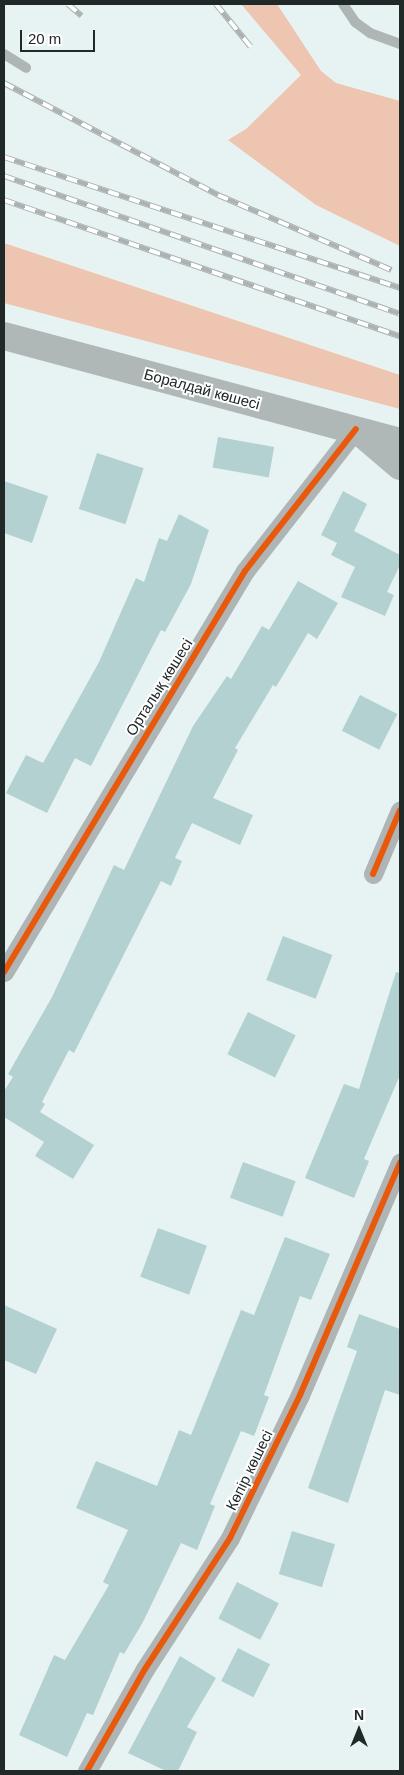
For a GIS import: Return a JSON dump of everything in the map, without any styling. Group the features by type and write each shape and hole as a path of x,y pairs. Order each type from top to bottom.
{"main road":[{"name":"Боралдай көшесі","path":"4,336 400,442"},
{"path":"356,429 400,466"}],"street":[{"name":"Орталық көшесі","path":"4,972 245,571 356,429"},
{"path":"373,874 400,810"},
{"name":"Көпір көшесі","path":"88,1771 145,1669 230,1538 304,1387 400,1163"}],"lane":[{"path":"343,4 355,22 370,33 400,44"},
{"path":"4,54 26,68"}],"shaded area":[{"path":"241,4 277,4 321,71 336,83 400,101 400,246 316,205 228,140 246,129 301,75"},
{"path":"4,243 400,375 400,409 4,303"}],"building":[{"path":"218,437 274,447 269,477 213,468"},
{"path":"97,453 144,468 125,524 79,509"},
{"path":"4,481 48,496 32,543 4,533"},
{"path":"343,491 367,504 354,531 400,555 400,565 387,592 394,595 385,616 341,597 355,567 331,555 337,543 321,535"},
{"path":"179,514 209,530 191,584 165,632 161,630 91,766 75,758 47,813 6,793 26,755 43,763 99,662 136,578 144,582 159,538 167,541"},
{"path":"298,581 338,603 317,639 308,633 276,687 273,685 235,748 238,750 213,798 253,815 240,845 192,823 175,858 182,861 171,886 161,881 74,1053 69,1050 42,1102 45,1104 40,1112 94,1145 73,1179 35,1156 44,1142 4,1117 4,1091 13,1077 8,1074 52,997 114,865 124,870 193,726 227,676 231,679 262,626 269,630"},
{"path":"360,695 397,714 379,750 342,731"},
{"path":"283,936 332,955 316,999 266,980"},
{"path":"396,972 400,973 400,1075 364,1159 369,1161 354,1198 305,1178 344,1084 359,1089"},
{"path":"248,1012 296,1035 275,1077 227,1054"},
{"path":"243,1162 296,1181 283,1217 230,1198"},
{"path":"158,1228 207,1246 189,1295 140,1277"},
{"path":"285,1237 330,1254 311,1300 300,1296 264,1395 269,1397 254,1436 241,1431 210,1504 215,1506 197,1550 181,1543 143,1622 124,1654 120,1652 93,1715 87,1713 67,1757 19,1735 54,1655 65,1660 109,1585 103,1582 128,1530 76,1508 96,1461 157,1486 179,1430 191,1435 241,1310 254,1315"},
{"path":"4,1305 57,1329 36,1374 4,1360"},
{"path":"359,1314 400,1329 400,1395 385,1390 348,1503 308,1488 357,1351 347,1347"},
{"path":"292,1531 335,1544 322,1587 279,1574"},
{"path":"237,1582 279,1603 260,1640 218,1619"},
{"path":"238,1648 270,1664 253,1697 221,1681"},
{"path":"180,1656 216,1678 187,1727 197,1732 178,1771 166,1771 128,1753"}],"railway":[{"path":"68,4 82,16"},
{"path":"216,4 251,47"},
{"path":"4,83 218,195 391,270"},
{"path":"4,157 400,288"},
{"path":"4,176 400,314"},
{"path":"4,200 400,336"}],"cycle path":[{"path":"4,972 245,571 356,429"},
{"path":"373,874 400,810"},
{"path":"87,1771 145,1669 230,1538 300,1395 400,1163"}]}
